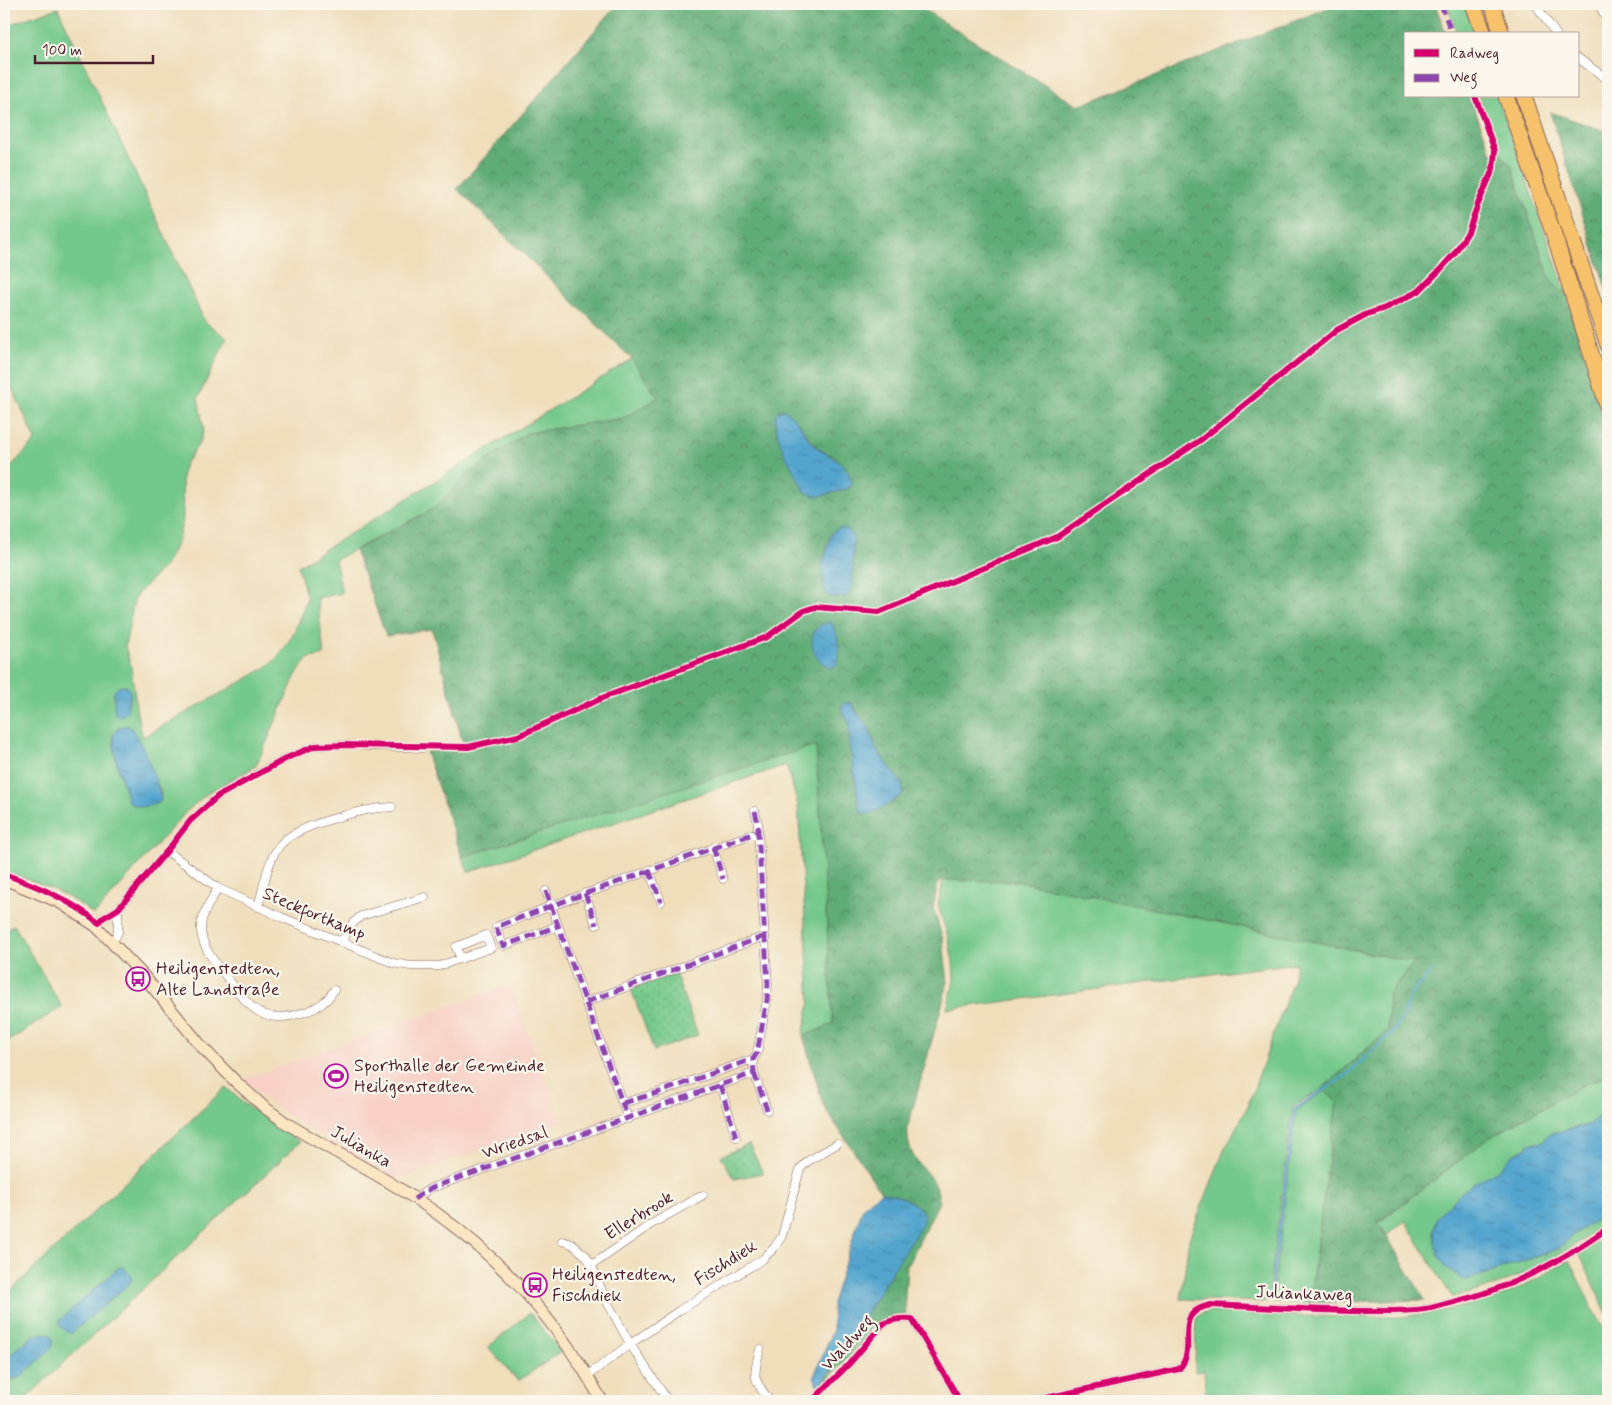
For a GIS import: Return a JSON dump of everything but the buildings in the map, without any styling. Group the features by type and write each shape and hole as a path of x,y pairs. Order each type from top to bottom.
{"highway":[{"path":"1474,4 1483,32"},
{"path":"1492,4 1501,32"},
{"path":"1507,98 1556,241 1608,408"},
{"path":"1525,98 1608,346"}],"street":[{"path":"1535,4 1555,32"},
{"path":"1598,4 1608,20"},
{"path":"1580,59 1608,80"},
{"path":"96,926 103,918 118,909 190,821 218,796 289,757 315,746 344,745 423,748"},
{"path":"258,907 270,863 279,845 286,839 300,830 340,817 376,808 392,807"},
{"path":"755,811 758,824 766,936 768,995 757,1052 753,1059 754,1073 767,1110"},
{"path":"558,926 503,946 496,927 585,893 758,832"},
{"path":"713,847 723,879"},
{"name":"Steckfortkamp","path":"167,850 218,888 258,907 385,960 411,966 439,966 461,959"},
{"path":"649,870 661,902"},
{"name":"Julianka","path":"4,879 59,902 96,926 113,942 202,1046 247,1094 286,1123 437,1213 476,1244 526,1293 569,1347 602,1401"},
{"path":"218,888 203,914 201,930 204,945 249,1005 262,1014 276,1018 290,1018 317,1008 328,1000 334,990"},
{"path":"546,891 628,1120"},
{"path":"585,893 596,925"},
{"path":"341,942 353,923 361,916 425,897"},
{"path":"113,942 118,932 118,909"},
{"path":"586,1002 766,936"},
{"path":"623,1103 753,1059"},
{"name":"Wriedsal","path":"414,1199 431,1188 628,1120 754,1073"},
{"path":"720,1085 736,1137"},
{"name":"Fischdiek","path":"587,1376 680,1310 757,1263 771,1252 782,1236 800,1169 808,1161 836,1144"},
{"name":"Ellerbrook","path":"592,1265 650,1225 703,1195"},
{"name":"Juliankaweg","path":"1032,1401 1179,1369 1184,1363 1186,1355 1188,1319 1191,1313 1200,1307 1211,1305 1321,1310 1407,1311 1427,1309 1472,1298 1505,1287 1573,1253 1608,1228"},
{"path":"562,1241 572,1244 582,1252 592,1265 605,1298 630,1344 668,1401"},
{"name":"Waldweg","path":"812,1401 849,1364 883,1324 900,1319 912,1319 960,1401"},
{"path":"760,1349 754,1375 758,1385 770,1401"}],"shaded area":[{"path":"510,984 561,1122 396,1180 291,1118 242,1080"}],"green space":[{"path":"618,4 915,4 1078,106 1338,4 1435,4 1445,32 1404,32 1404,98 1471,98 1491,153 1498,151 1511,165 1551,282 1567,295 1608,435 1608,1075 1589,1082 1490,1137 1378,1222 1425,1300 1309,1303 1337,1101 1322,1089 1388,1030 1389,993 1414,962 1017,881 939,880 933,907 943,940 948,983 908,1126 908,1140 911,1151 933,1182 939,1202 907,1266 906,1315 890,1316 879,1323 822,1384 924,1214 916,1205 905,1199 881,1192 824,1107 803,1036 833,1024 816,745 462,857 426,752 465,751 432,629 386,636 355,550 435,508 469,473 527,433 624,418 658,398 632,359 457,189","holes":["799,423 807,435 824,452 836,458 805,492 778,436 775,424","839,528 822,567 831,534","852,703 856,712 870,729 876,749 902,783 903,794 884,807 860,810 849,734"]},
{"path":"1447,4 1465,4 1474,32 1456,32"},
{"path":"58,8 205,322 227,338 198,398 204,430 200,442 185,464 182,473 183,520 178,540 167,563 135,597 125,646 131,667 137,714 143,737 262,670 274,661 293,634 307,599 298,566 632,359 658,398 624,418 527,433 469,473 435,508 335,560 342,593 317,598 324,655 307,659 295,677 256,766 209,792 186,812 94,915 63,894 4,871 4,474 36,440 4,371 4,26","holes":["114,691 131,695 127,707","133,730 160,791 161,796 128,801 116,760 113,736"]},
{"path":"1480,98 1498,98 1567,295 1551,282 1511,165 1498,151"},
{"path":"1550,112 1608,132 1608,294"},
{"path":"816,744 833,1024 803,1036 810,1001 798,805 786,765 468,872 462,857"},
{"path":"943,880 1017,881 1414,962 1389,993 1388,1030 1322,1089 1293,1107 1268,1302 1181,1299 1189,1239 1224,1150 1247,1108 1294,978 1296,963 947,1009 954,980 948,937 938,906"},
{"path":"14,925 62,1007 4,1044 4,930"},
{"path":"675,973 698,1035 654,1051 631,989"},
{"path":"1608,1075 1608,1109 1588,1125 1553,1133 1540,1143 1534,1143 1513,1154 1500,1169 1462,1192 1441,1213 1434,1230 1439,1256 1462,1279 1489,1273 1558,1249 1576,1233 1608,1212 1608,1222 1571,1247 1515,1277 1474,1292 1452,1297 1405,1221 1387,1235 1378,1223 1490,1137 1589,1082"},
{"path":"226,1087 243,1103 300,1142 23,1401 4,1401 4,1374 7,1379 15,1379 34,1335 4,1360 4,1297"},
{"path":"1325,1091 1337,1101 1309,1303 1272,1302 1296,1110"},
{"path":"749,1144 763,1173 734,1179 721,1156"},
{"path":"1608,1234 1608,1316 1580,1255"},
{"path":"1569,1260 1597,1318 1608,1333 1608,1401 1206,1401 1204,1370 1195,1372 1196,1318 1202,1313 1212,1311 1290,1316 1401,1317 1457,1308 1499,1297 1526,1285"},
{"path":"530,1313 561,1352 518,1381 488,1347"}],"water":[{"path":"785,410 799,424 813,444 837,460 847,470 852,485 847,489 817,497 805,492 781,446 778,436 775,415 779,411"},
{"path":"839,528 849,530 853,537 853,583 851,591 846,597 830,597 825,592 822,567 831,534"},
{"path":"831,622 837,637 839,653 838,664 831,668 824,665 818,659 812,644 816,630 822,625"},
{"path":"120,686 127,686 131,695 128,701 127,712 120,717 116,715 114,710 114,691"},
{"path":"852,703 856,712 870,729 876,749 902,783 903,794 874,812 863,814 860,810 850,749 849,722 841,709 844,704"},
{"path":"126,725 137,735 154,776 161,801 153,805 140,806 131,804 128,801 116,760 113,736 118,728"},
{"path":"1608,1109 1608,1212 1576,1233 1558,1249 1489,1273 1466,1280 1445,1266 1439,1256 1435,1242 1434,1230 1436,1220 1462,1192 1500,1169 1513,1154 1526,1148 1529,1144 1540,1143 1552,1133 1588,1125"},
{"path":"881,1192 899,1196 916,1205 924,1214 923,1222 820,1388 814,1376 833,1330 832,1303 863,1207"},
{"path":"123,1267 131,1276 131,1282 72,1333 67,1332 59,1325 60,1320 118,1268"},
{"path":"44,1333 51,1335 54,1341 52,1348 22,1376 15,1379 7,1379 4,1374 4,1360 34,1335"}],"waterway":[{"path":"1270,1301 1295,1109 1345,1076 1391,1034 1402,1019 1411,994 1432,971"}],"marked path":[{"path":"1441,4 1451,32"},
{"path":"755,811 758,832"},
{"path":"414,1199 431,1188 754,1073 753,1059 757,1053 767,1000 768,984 758,832 551,906 628,1119"},
{"path":"713,847 723,879"},
{"path":"649,870 661,902"},
{"path":"546,891 551,906 496,927 503,946 558,926"},
{"path":"585,893 596,925"},
{"path":"586,1002 765,936"},
{"path":"623,1103 753,1059"},
{"path":"754,1073 767,1110"},
{"path":"720,1085 736,1137"}],"cycle path":[{"path":"4,874 53,894 77,907 99,923 103,918 118,909 190,821 218,796 289,757 315,746 468,747 518,736 602,698 767,637 803,611 815,607 879,612 1057,537 1202,439 1337,330 1367,314 1385,308 1419,291 1439,271 1454,254 1468,232 1493,169 1495,151 1476,98"},
{"path":"1032,1401 1179,1369 1185,1360 1188,1323 1191,1315 1198,1309 1211,1305 1360,1311 1401,1311 1429,1308 1475,1296 1515,1281 1554,1263 1608,1228"},
{"path":"812,1401 849,1364 883,1324 893,1320 904,1319 912,1319 960,1401"}],"place":[{"name":"Heiligenstedten, Alte Landstraße","path":"138,979"},
{"name":"Sporthalle der Gemeinde Heiligenstedten","path":"336,1076"},
{"name":"Heiligenstedten, Fischdiek","path":"535,1285"}]}
